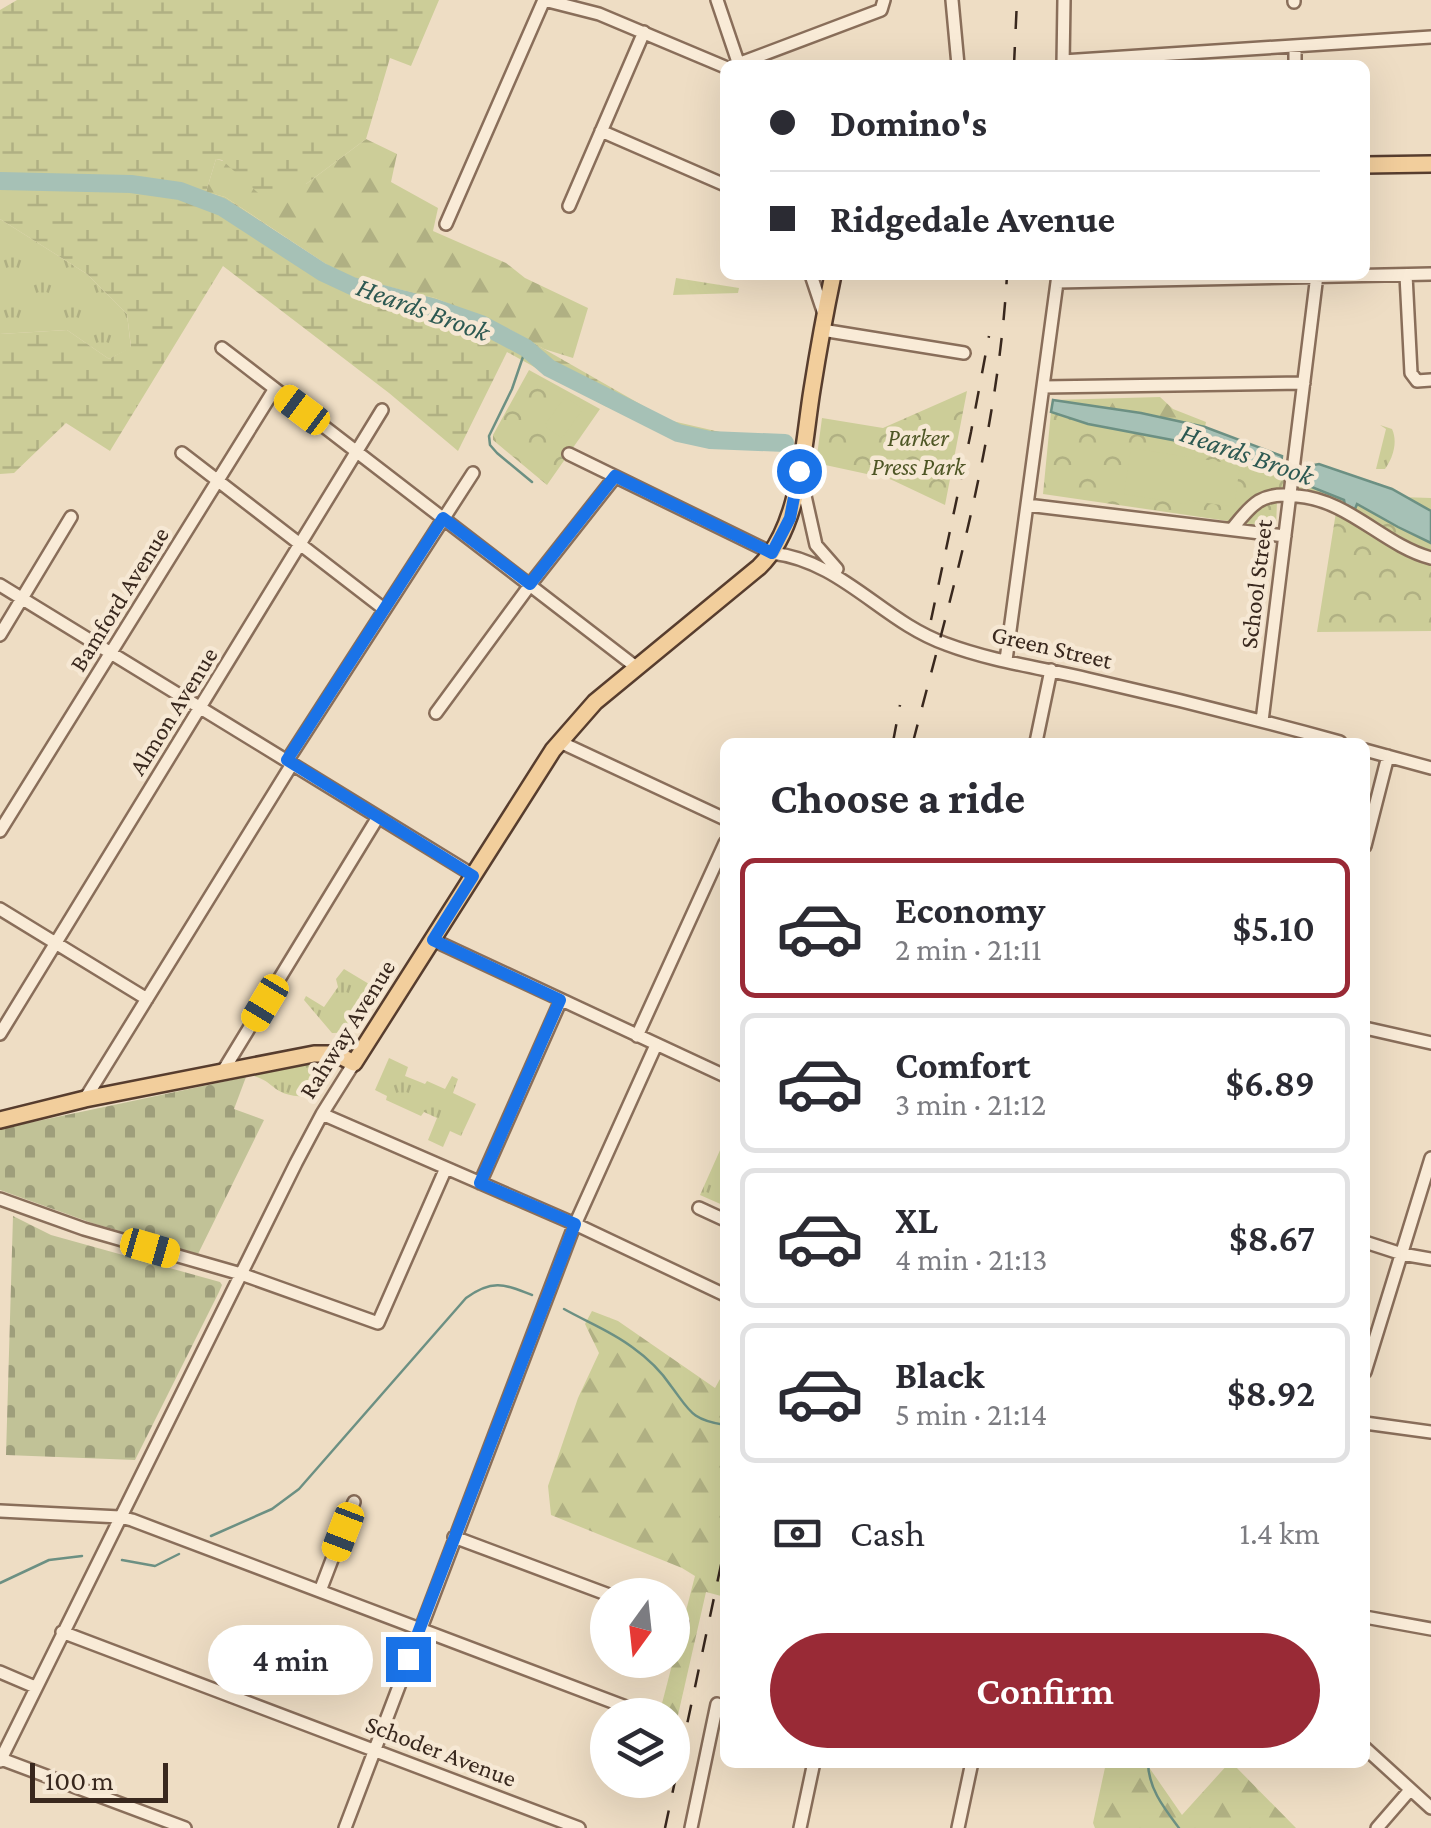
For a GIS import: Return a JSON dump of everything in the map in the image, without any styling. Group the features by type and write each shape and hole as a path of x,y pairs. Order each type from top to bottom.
{"main road":[{"path":"1370,164 1431,164"},
{"name":"Rahway Avenue","path":"354,1063 560,742 595,702 772,553 790,518 832,280"},
{"path":"0,1120 85,1098 326,1052 354,1063"}],"street":[{"path":"446,224 544,0 599,14 720,64"},
{"path":"717,0 737,60"},
{"path":"952,0 958,60"},
{"path":"1063,60 1064,0"},
{"path":"748,60 884,4"},
{"path":"569,206 644,32"},
{"path":"1104,60 1431,37"},
{"path":"1295,46 1295,60"},
{"path":"601,130 720,183"},
{"path":"1370,275 1431,274"},
{"path":"1406,275 1411,373 1418,381 1431,380"},
{"path":"812,280 823,322 964,353"},
{"path":"1006,660 1058,280"},
{"name":"School Street","path":"1262,721 1317,280"},
{"path":"222,348 636,668"},
{"path":"1043,387 1304,384"},
{"name":"Bamford Avenue","path":"0,832 274,390"},
{"name":"Almon Avenue","path":"0,1034 382,410"},
{"path":"182,454 384,608"},
{"name":"Green Street","path":"569,454 772,553 814,563 932,639 1325,738"},
{"path":"799,471 816,544 858,590"},
{"path":"85,1098 384,608 474,473"},
{"path":"436,712 615,476"},
{"path":"1232,529 1263,498 1312,497 1431,558"},
{"path":"1027,505 1285,536"},
{"path":"0,635 70,517"},
{"path":"0,585 473,876"},
{"path":"1037,738 1051,670"},
{"path":"560,742 720,817"},
{"path":"1370,751 1431,768"},
{"path":"1370,826 1388,756"},
{"path":"223,1072 378,816"},
{"path":"636,1036 720,854"},
{"path":"0,909 147,999"},
{"path":"433,940 720,1074"},
{"path":"480,1183 560,1000"},
{"path":"1370,1029 1431,1043"},
{"path":"345,1828 575,1224 656,1045"},
{"name":"Rahway Avenue","path":"0,1760 322,1114 354,1063"},
{"path":"322,1114 720,1292"},
{"path":"1370,1356 1431,1158"},
{"path":"0,1199 84,1230 241,1274 378,1323 446,1168"},
{"path":"699,1208 720,1218"},
{"path":"1370,1244 1431,1259"},
{"path":"1370,1424 1431,1432"},
{"path":"320,1591 354,1502"},
{"path":"0,1511 120,1517 601,1698"},
{"path":"454,1537 590,1588"},
{"path":"1370,1618 1431,1628"},
{"name":"Schoder Avenue","path":"62,1632 579,1828"},
{"path":"0,1672 36,1687"},
{"path":"691,1828 718,1704"},
{"path":"1370,1753 1431,1808"},
{"path":"0,1760 171,1826 186,1828"},
{"path":"800,1828 813,1768"},
{"path":"958,1828 971,1768"},
{"path":"1377,1828 1410,1790"}],"green space":[{"path":"17,0 439,0 411,66 390,58 366,139 306,184 267,201 222,160 216,159 206,192 225,197 343,276 435,298 509,329 668,420 720,432 786,436 783,450 693,443 605,406 507,352 458,451 223,266 110,451 66,423 14,473 0,474 0,334 67,330 109,359 131,347 127,314 87,274 0,219 0,10"},
{"path":"366,139 397,154 391,182 438,208 433,231 506,263 525,278 588,308 573,358 544,349 509,329 435,298 344,276 225,197 206,192 216,159 306,184"},
{"path":"0,219 87,274 127,314 131,348 109,359 67,330 0,334"},
{"path":"676,278 739,288 738,293 673,295"},
{"path":"529,370 600,409 547,485 493,440"},
{"name":"Parker Press Park","path":"967,391 945,505 890,479 816,463 822,418 883,428"},
{"path":"565,397 583,409 562,438 544,426"},
{"path":"1160,397 1173,409 1206,422 1205,427 1053,400"},
{"path":"1051,412 1088,424 1204,446 1340,495 1431,498 1431,631 1317,632 1336,512 1277,502 1276,528 1043,494"},
{"path":"1380,425 1392,429 1395,439 1385,469 1376,469 1386,429"},
{"path":"1131,448 1240,465 1234,507 1124,494"},
{"path":"344,969 379,990 356,1025 332,1033 304,1000 306,996 324,1007 338,987 336,979"},
{"path":"389,1058 408,1067 405,1076 425,1084 427,1081 445,1089 452,1076 458,1079 453,1093 476,1104 461,1136 450,1131 443,1147 428,1140 437,1118 424,1112 421,1116 386,1100 387,1096 375,1090"},
{"path":"312,1062 325,1066 327,1075 313,1097 285,1093 251,1075"},
{"path":"246,1077 234,1109 264,1120 198,1254 92,1223 0,1190 0,1129"},
{"path":"720,1150 720,1204 700,1195"},
{"path":"13,1216 51,1235 222,1285 135,1460 6,1455"},
{"path":"592,1311 618,1321 715,1388 720,1379 720,1596 706,1592 690,1662 690,1595 695,1576 551,1515 548,1486 578,1398 599,1353 585,1324"},
{"path":"669,1678 686,1678 682,1698 663,1698"},
{"path":"1105,1768 1149,1768 1182,1815 1224,1768 1237,1768 1296,1828 1095,1828"}],"water":[{"path":"1053,400 1205,427 1282,456 1280,475 1204,446 1088,424 1051,412"},
{"path":"1307,463 1392,489 1431,511 1431,543 1357,504 1355,509 1345,505 1344,500 1304,484"}],"waterway":[{"name":"Heards Brook","path":"0,181 131,184 180,191 222,207 322,272 352,286 481,324 526,348 549,368 678,433 710,440 785,443"},
{"path":"526,348 489,436 497,453 532,482"},
{"path":"211,1536 272,1509 299,1489 466,1298 498,1285 532,1295"},
{"path":"564,1309 643,1355 687,1408 698,1417 720,1424"},
{"path":"122,1560 155,1566 179,1554"},
{"path":"0,1583 49,1560 82,1556"},
{"path":"1149,1768 1154,1789 1179,1828"}],"railway":[{"path":"1014,60 1017,0"},
{"path":"914,738 984,452 1007,280"},
{"path":"931,620 989,336"},
{"path":"894,738 900,705"},
{"path":"665,1828 720,1570"}],"route":[{"path":"408,1659 575,1224 480,1183 560,1000 433,940 473,876 287,760 443,518 530,584 615,476 772,553 790,518 799,471"}]}
